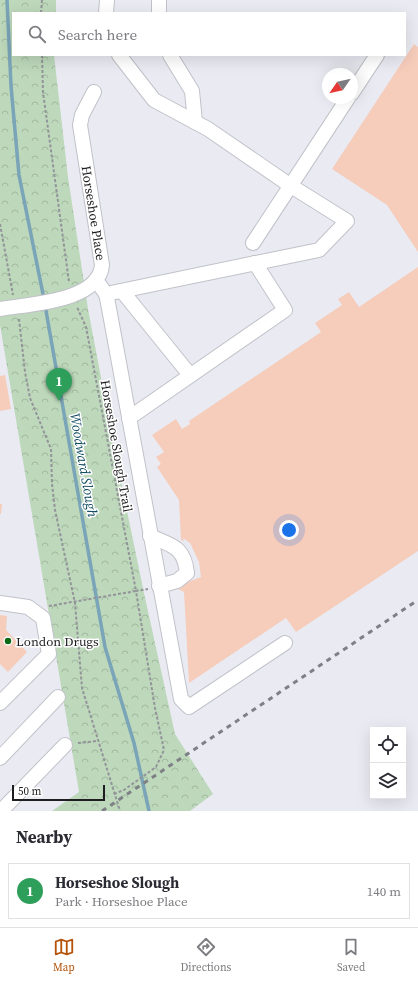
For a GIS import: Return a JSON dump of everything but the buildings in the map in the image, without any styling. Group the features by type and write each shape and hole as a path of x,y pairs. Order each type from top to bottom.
{"street":[{"path":"106,12 107,0"},
{"path":"159,0 159,12"},
{"path":"106,294 319,250 347,221 291,186 208,129 154,100 120,56"},
{"path":"171,56 192,91 195,122"},
{"path":"358,84 376,56"},
{"name":"Horseshoe Place","path":"0,310 73,296 88,288 96,280 102,270 80,126 82,115 94,92"},
{"path":"253,243 344,104"},
{"path":"128,418 285,310 255,263"},
{"path":"96,280 106,294 181,699 189,707 285,643"},
{"path":"122,291 190,376"},
{"path":"150,536 176,548 185,559 187,573 177,581 159,586"},
{"path":"0,602 28,607 43,618 49,654 0,703"},
{"path":"0,758 58,697"},
{"path":"1,811 65,745"}],"path":[{"path":"41,12 42,0"},
{"path":"42,56 43,92 70,287"},
{"path":"0,224 17,307 25,372 30,398 51,449 52,484 55,510 75,603 82,688 97,741 120,811"},
{"name":"Horseshoe Slough Trail","path":"76,306 86,327 136,592 155,708 164,750 156,768 124,790 114,794"},
{"path":"31,609 82,602 136,592"},
{"path":"65,745 97,741"}],"green space":[{"path":"0,0 56,0 56,12 12,12 12,56 54,56 68,177 88,309 144,593 175,734 213,794 190,811 52,811 79,792 0,325"}],"waterway":[{"name":"Woodward Slough","path":"7,0 11,86 19,175 44,299"},
{"name":"Woodward Slough","path":"45,305 105,647 134,743 149,811"}],"railway":[{"path":"102,811 418,600"}],"place":[{"name":"Horseshoe Slough","path":"59,401"},
{"name":"London Drugs","path":"8,641"}]}
